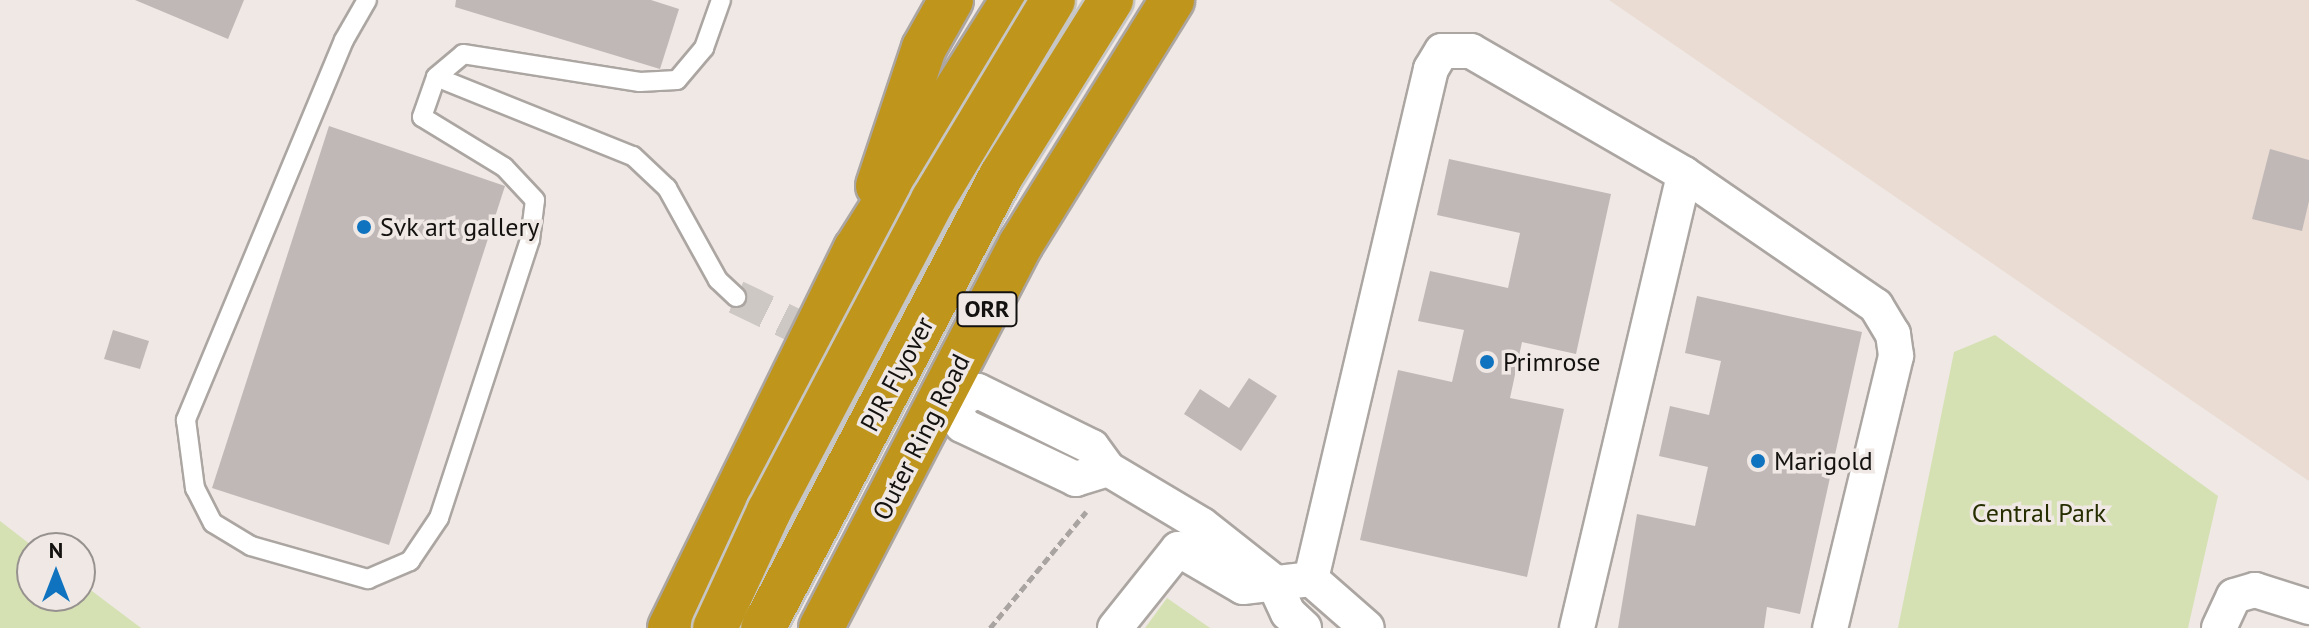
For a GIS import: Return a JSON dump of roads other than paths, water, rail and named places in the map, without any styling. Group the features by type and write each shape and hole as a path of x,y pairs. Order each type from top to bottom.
{"highway":[{"path":"856,249 924,48 951,0"},
{"path":"670,628 856,249 1013,0"},
{"name":"PJR Flyover","path":"715,628 769,511 933,200 1053,0"},
{"name":"PJR Flyover","path":"763,628 1001,176 1111,0"},
{"name":"Outer Ring Road","path":"821,628 1021,244 1172,0"}],"street":[{"path":"1311,579 1431,69 1442,51 1471,51 1684,174 1876,306 1893,334 1896,356 1830,628"},
{"path":"1577,628 1684,174"},
{"path":"1108,469 1202,525 1273,581 1288,613 1304,628"},
{"path":"1115,628 1178,549 1243,587 1273,581 1311,579 1367,628"},
{"path":"2219,628 2234,596 2255,590 2309,607"}],"lane":[{"path":"367,0 344,40 186,420 195,488 213,523 251,546 368,579 410,561 439,518 532,226 535,200 504,167 422,117 436,77 463,54 640,82 677,80 704,48 721,0"},
{"path":"436,77 633,156 667,188 718,280 736,297"}],"tunnel":[{"path":"736,297 954,402"}],"place":[{"name":"Svk art gallery","path":"364,227"},
{"name":"Primrose","path":"1487,362"},
{"name":"Marigold","path":"1758,461"}],"park label":[{"name":"Central Park","path":"2039,513"}]}
